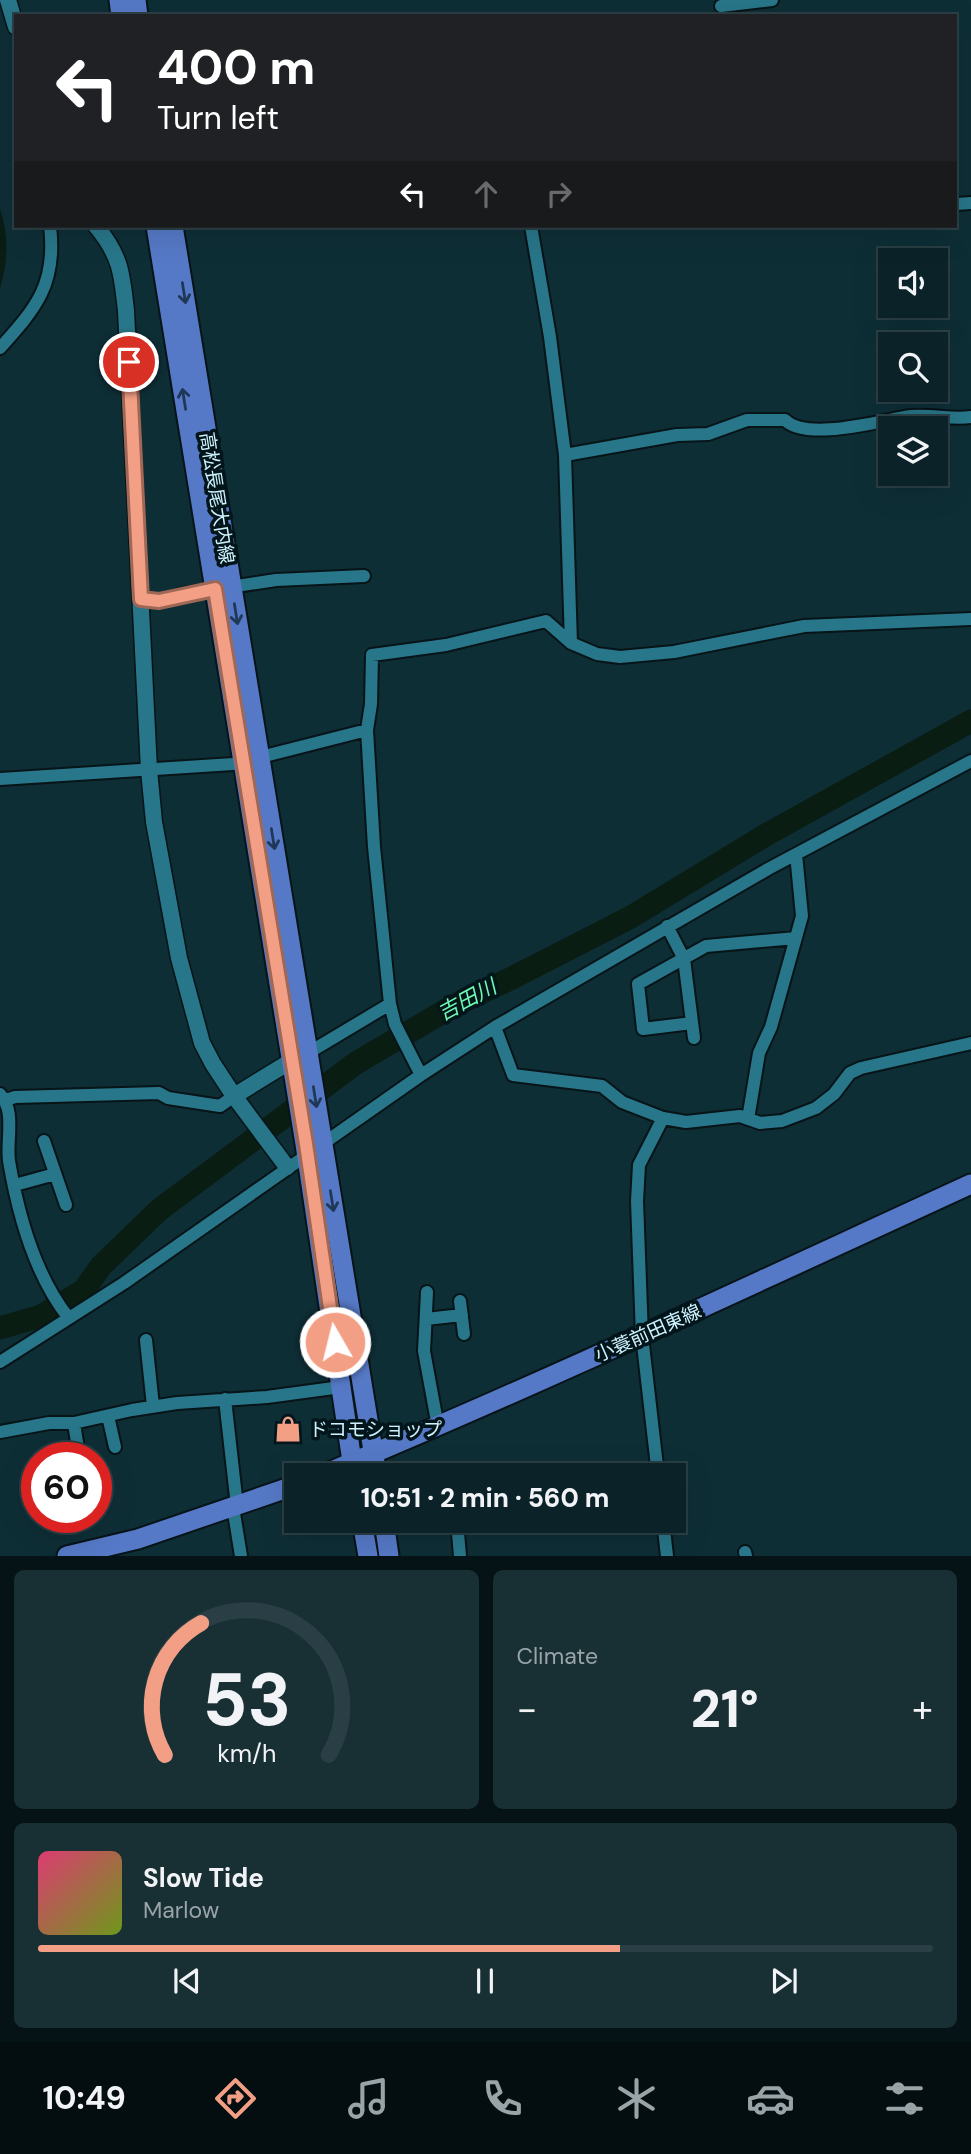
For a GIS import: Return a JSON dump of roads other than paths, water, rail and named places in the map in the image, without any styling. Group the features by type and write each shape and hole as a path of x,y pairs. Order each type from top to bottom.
{"main road":[{"name":"高松長尾大内線","path":"156,228 223,588 314,1144 375,1463"},
{"name":"高松長尾大内線","path":"173,228 223,588"},
{"name":"高松長尾大内線","path":"314,1144 352,1463"},
{"name":"小蓑前田東線","path":"361,1463 374,1454 642,1336 971,1184"},
{"path":"67,1556 118,1550 284,1489"},
{"path":"364,1533 368,1556"},
{"path":"385,1533 388,1556"}],"street":[{"path":"8,0 14,20"},
{"path":"721,7 772,0"},
{"path":"0,348 32,312 47,279 50,228"},
{"path":"98,228 107,239 121,267 124,289 149,770 155,822 177,945 194,1019 212,1064 284,1162"},
{"path":"531,228 550,338 565,455 571,643"},
{"path":"565,455 677,435 708,434 747,420 785,419 791,426 824,429 850,428 911,416 971,418"},
{"path":"141,599 159,601 276,580 365,576"},
{"path":"421,1075 395,1024 390,1004 374,847 367,730 371,704 372,655 446,645 546,621 571,643 597,654 620,657 674,652 804,626 971,618"},
{"path":"0,779 149,770 251,760 367,730"},
{"path":"0,1362 65,1313 124,1283 284,1162 495,1027 667,926 971,761"},
{"path":"748,1119 759,1053 771,1027 802,916 796,854"},
{"path":"667,926 684,959 694,1038"},
{"path":"692,1023 643,1029 638,984 706,946 796,938"},
{"path":"65,1313 48,1286 32,1251 9,1159 9,1121 3,1097 159,1093 168,1098 220,1106 239,1102 390,1004"},
{"path":"495,1027 513,1075 602,1086 622,1102 663,1118 686,1122 740,1116 760,1124 782,1121 816,1108 834,1094 850,1073 861,1068 971,1043"},
{"path":"657,1463 642,1336 637,1201 639,1165 663,1118"},
{"path":"44,1140 66,1205"},
{"path":"15,1185 55,1174"},
{"path":"427,1292 424,1351 438,1427"},
{"path":"460,1301 464,1334"},
{"path":"426,1320 462,1315"},
{"path":"146,1340 153,1406"},
{"path":"0,1432 50,1423 74,1423 153,1406 267,1398 341,1387"},
{"path":"225,1399 241,1556"},
{"path":"108,1416 115,1447"},
{"path":"74,1423 77,1442"},
{"path":"458,1533 460,1556"},
{"path":"664,1533 667,1556"}],"waterway":[{"name":"吉田川","path":"0,1328 41,1316 84,1290 101,1266 159,1210 356,1063 455,1005 631,917 764,836 971,721"}],"place":[{"name":"ドコモショップ","path":"288,1429"}]}
